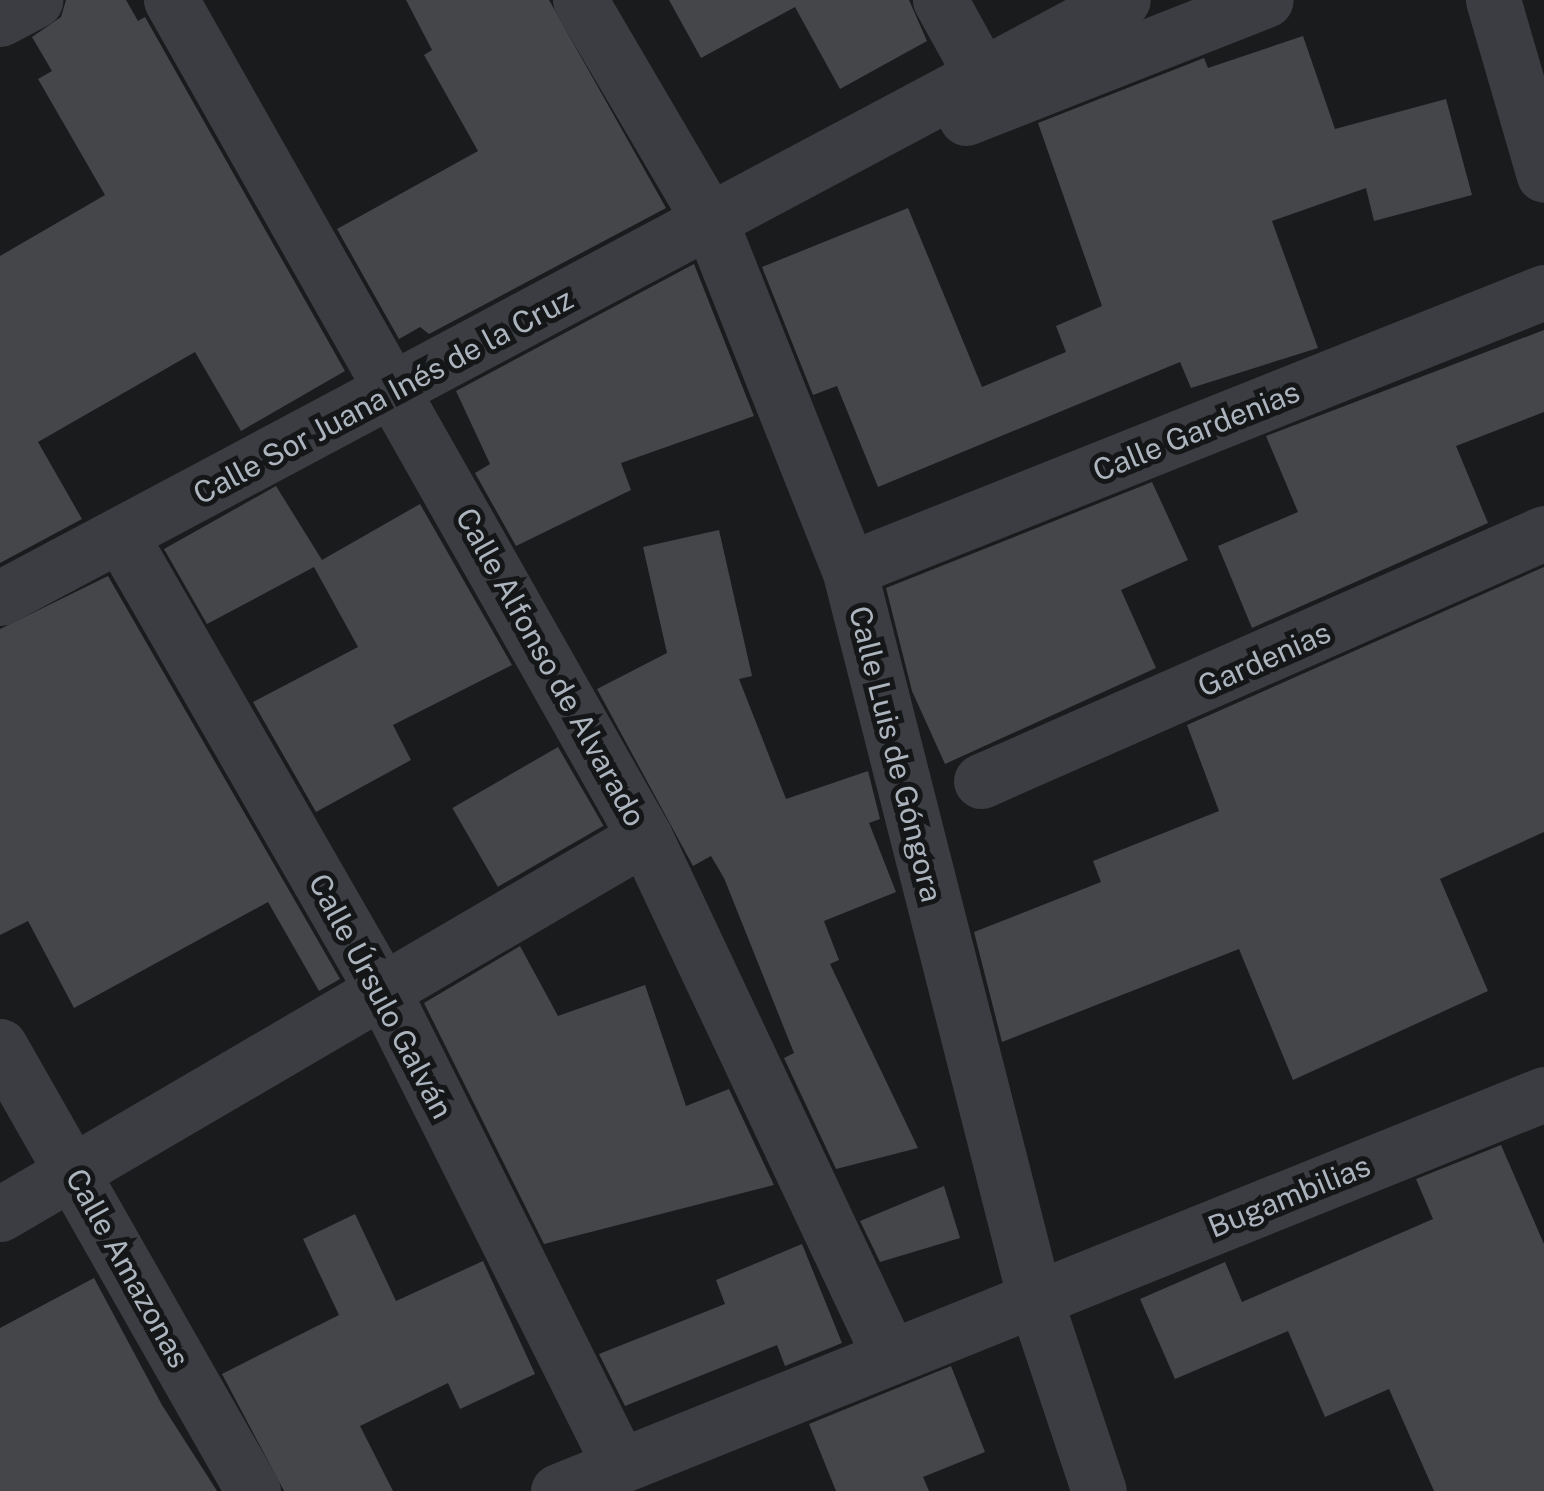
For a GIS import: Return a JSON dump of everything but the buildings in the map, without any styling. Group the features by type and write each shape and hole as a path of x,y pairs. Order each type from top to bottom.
{"street":[{"path":"0,20 35,0"},
{"name":"Calle Alfonso de Alvarado","path":"171,0 397,386 645,837 890,1356"},
{"name":"Calle Luis de Góngora","path":"580,0 711,223 848,569 1035,1299 1100,1491"},
{"path":"940,0 982,76"},
{"name":"Calle Sor Juana Inés de la Cruz","path":"768,196 1123,0"},
{"name":"Calle Sor Juana Inés de la Cruz","path":"0,598 397,386 768,196 1266,0"},
{"path":"1492,0 1544,175"},
{"name":"Calle Gardenias","path":"848,569 1544,292"},
{"name":"Gardenias","path":"982,781 1544,534"},
{"name":"Calle Úrsulo Galván","path":"121,536 385,994 620,1466"},
{"path":"0,1214 385,994 645,837"},
{"name":"Calle Amazonas","path":"0,1046 253,1491"},
{"name":"Bugambilias","path":"558,1491 1544,1094"}]}
